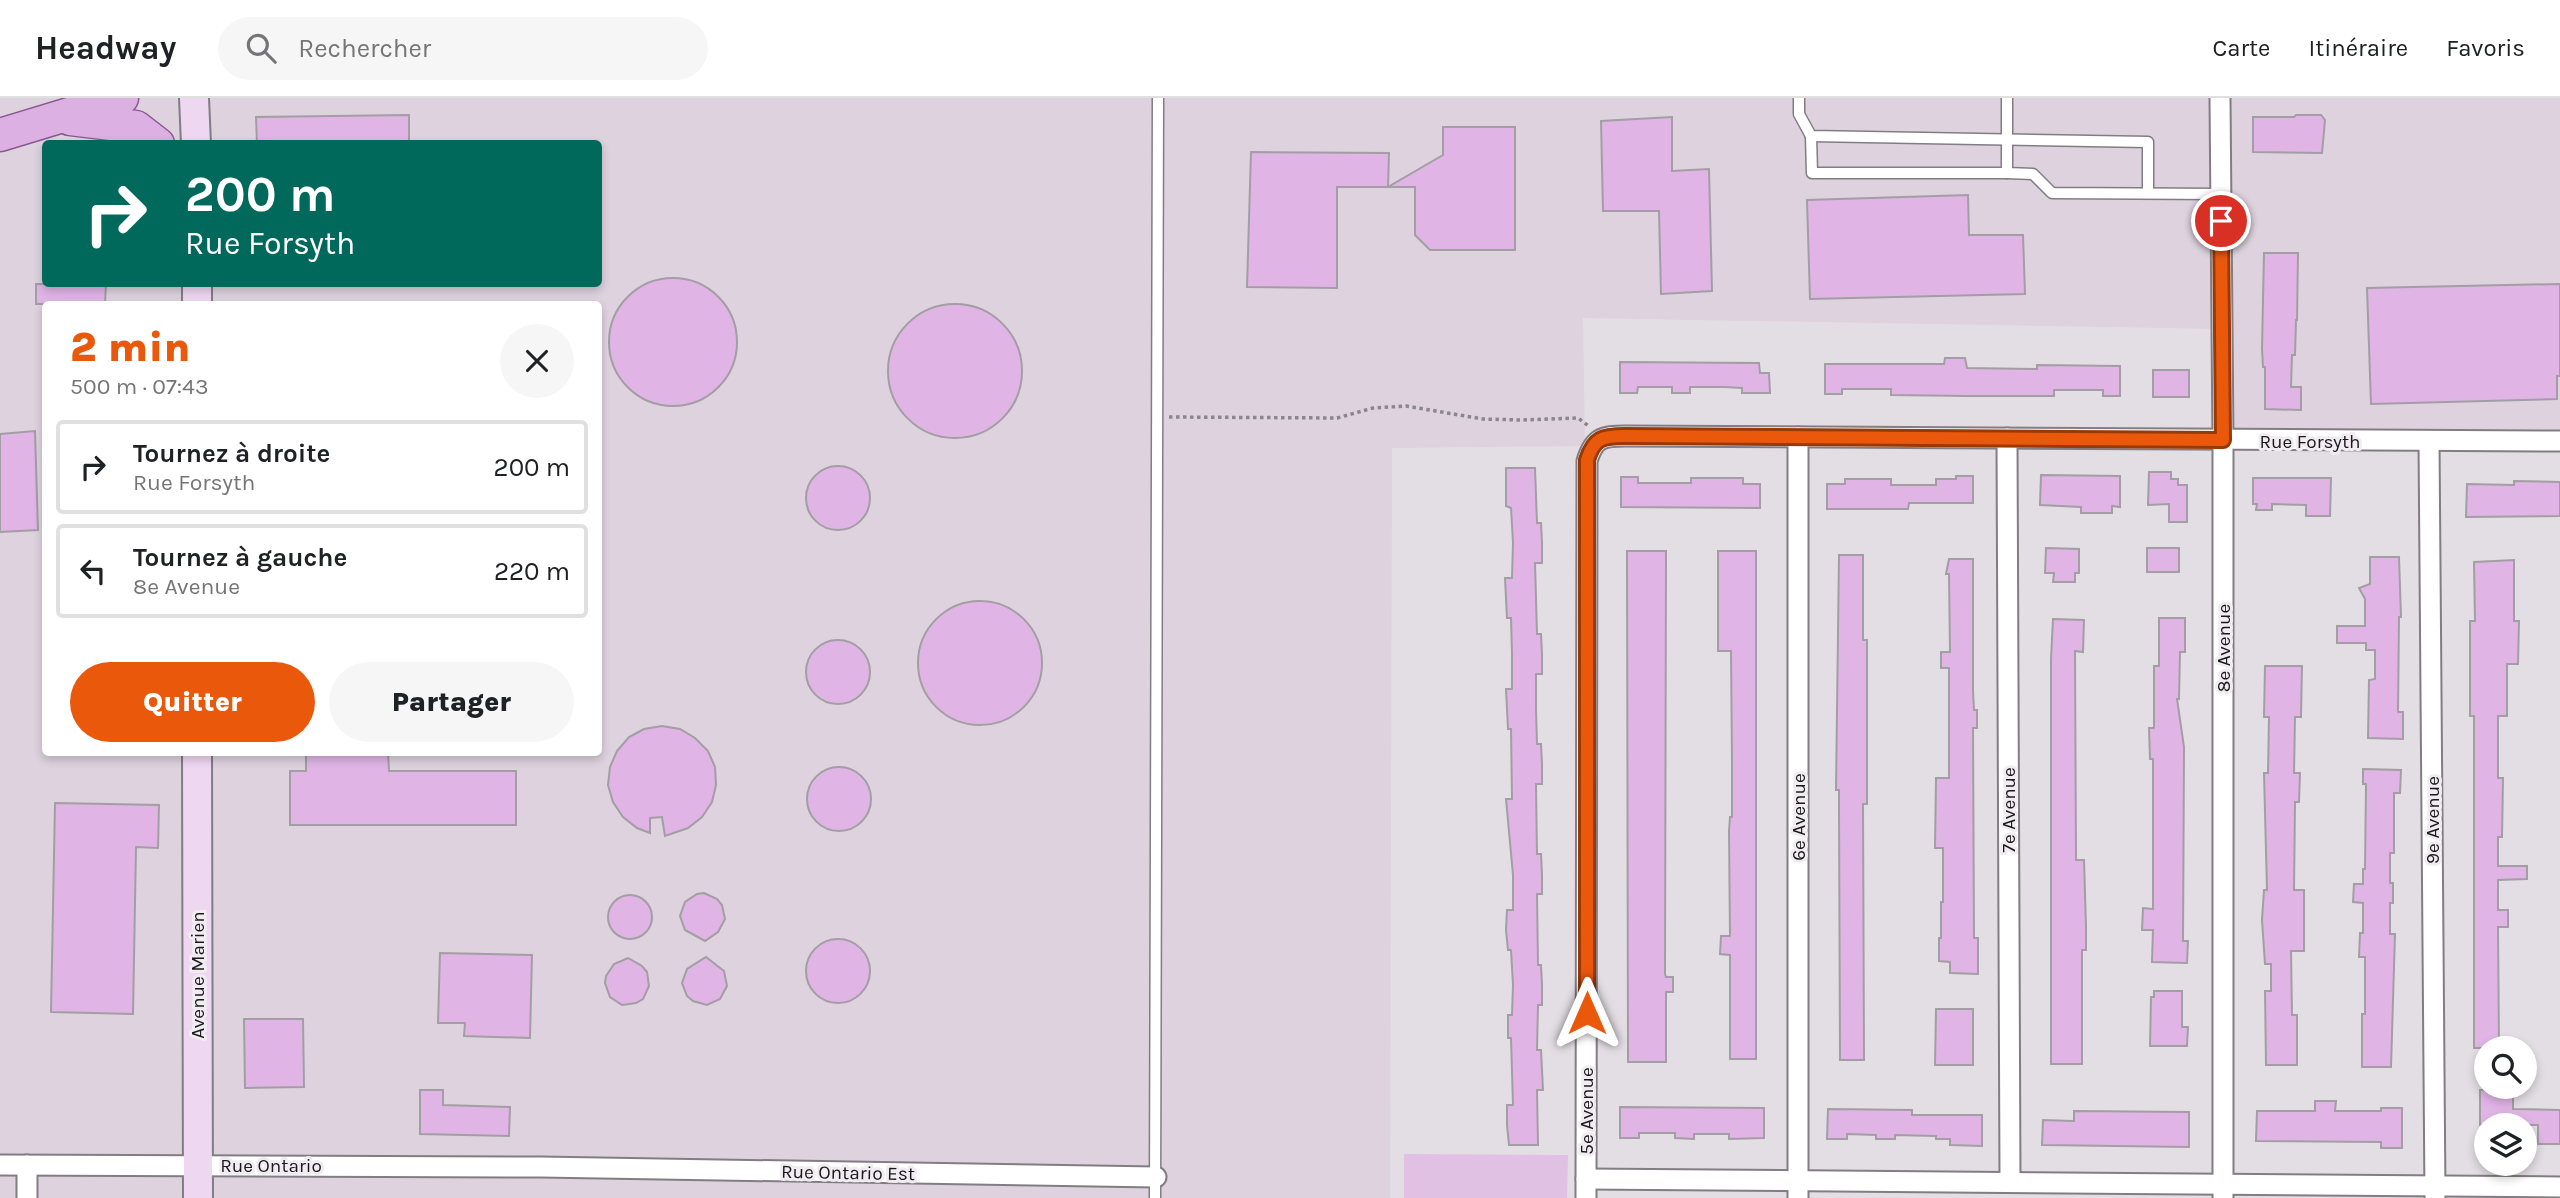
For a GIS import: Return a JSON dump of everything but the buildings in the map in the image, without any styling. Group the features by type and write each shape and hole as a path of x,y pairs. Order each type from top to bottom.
{"main road":[{"path":"0,135 122,98"},
{"path":"55,118 136,127 153,140"}],"street":[{"path":"194,98 195,140"},
{"name":"8e Avenue","path":"2220,98 2223,1191"},
{"name":"Rue Forsyth","path":"1595,434 2560,441"},
{"name":"5e Avenue","path":"1586,1189 1587,460 1595,434"},
{"name":"6e Avenue","path":"1798,437 1798,1190"},
{"name":"7e Avenue","path":"2007,438 2010,1182"},
{"name":"9e Avenue","path":"2429,441 2435,1192"},
{"name":"Avenue Marien","path":"197,756 198,1198"},
{"name":"Rue Ontario","path":"0,1165 541,1167"},
{"path":"27,1165 27,1198"},
{"name":"Rue Ontario Est","path":"541,1167 1156,1177"},
{"path":"1586,1189 1798,1190 2010,1182 2223,1191 2435,1192 2560,1187"}],"lane":[{"path":"1155,1198 1158,98"},
{"path":"1799,98 1800,114 1811,136 1812,173 2033,174 2052,193 2221,194"},
{"path":"2007,98 2007,173"},
{"path":"1811,136 2148,142 2148,193"}],"path":[{"path":"1177,417 1337,418 1373,408 1406,406 1483,419 1521,421 1578,418 1595,434"}],"shaded area":[{"path":"0,98 2560,98 2560,441 2223,440 2222,329 1583,318 1585,446 1392,448 1390,1198 0,1198"},
{"path":"1404,1154 1568,1155 1567,1198 1404,1198"}],"route":[{"path":"1587,1013 1587,460 1591,448 1598,440 1610,436 2223,440 2221,221"}]}
